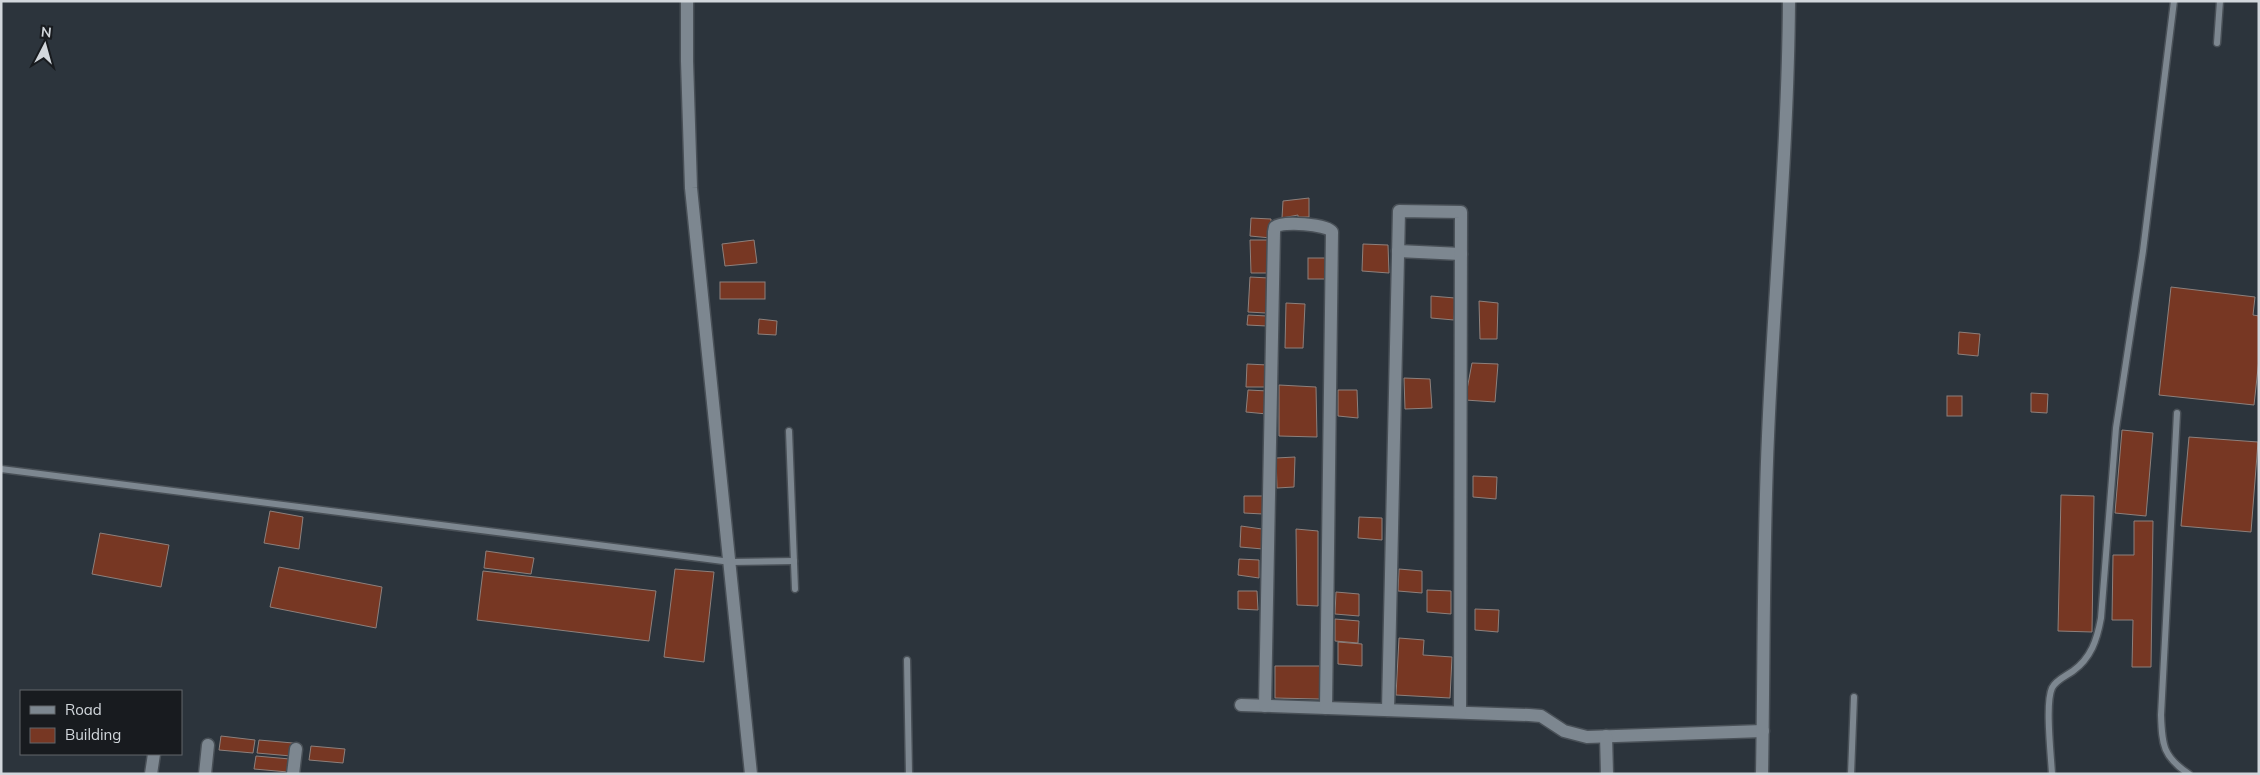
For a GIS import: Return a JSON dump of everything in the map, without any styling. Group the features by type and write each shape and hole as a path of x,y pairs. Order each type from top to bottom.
{"street":[{"path":"687,1 691,188 731,562 751,774"},
{"path":"1762,774 1764,534 1781,210 1789,1"},
{"path":"1388,710 1399,211 1460,212 1460,712"},
{"path":"1265,706 1274,232 1275,227 1282,224 1326,226 1332,232 1326,708"},
{"path":"1398,251 1460,254"},
{"path":"1241,705 1541,716 1564,731 1587,737 1763,731"},
{"path":"1606,736 1607,774"},
{"path":"205,774 208,745"},
{"path":"293,774 296,749"},
{"path":"151,774 154,755"}],"lane":[{"path":"2052,774 2050,703 2052,688 2060,679 2088,658 2097,638 2102,618 2116,428 2143,251 2174,1"},
{"path":"2217,43 2220,1"},
{"path":"2177,413 2161,740 2169,758 2189,774"},
{"path":"789,431 795,589"},
{"path":"1,469 731,562 794,561"},
{"path":"907,660 909,774"},
{"path":"1851,774 1854,697"}],"building":[{"path":"1309,198 1309,217 1298,217 1298,215 1282,218 1283,201"},
{"path":"1251,218 1271,219 1271,238 1250,236"},
{"path":"754,240 757,263 725,266 722,244"},
{"path":"1250,240 1269,240 1269,273 1251,273"},
{"path":"1363,244 1388,245 1389,273 1362,271"},
{"path":"1308,258 1328,258 1328,279 1308,279"},
{"path":"1250,277 1269,278 1266,313 1248,312"},
{"path":"720,282 765,282 765,299 720,299"},
{"path":"2171,287 2255,297 2253,315 2259,316 2259,359 2254,405 2159,395"},
{"path":"1431,296 1455,298 1454,320 1431,318"},
{"path":"1479,301 1498,303 1497,339 1480,339"},
{"path":"1286,303 1305,304 1303,348 1285,348"},
{"path":"1248,315 1267,316 1267,326 1247,325"},
{"path":"759,319 777,321 776,335 758,334"},
{"path":"1959,332 1980,334 1978,356 1958,354"},
{"path":"1472,363 1498,364 1495,402 1465,400"},
{"path":"1247,364 1268,365 1267,387 1246,387"},
{"path":"1404,378 1430,379 1432,408 1405,409"},
{"path":"1279,385 1316,387 1317,437 1279,436"},
{"path":"1248,390 1268,391 1267,414 1246,412"},
{"path":"1338,390 1357,390 1358,418 1338,416"},
{"path":"2031,393 2048,394 2047,413 2031,412"},
{"path":"1947,396 1962,396 1962,416 1947,416"},
{"path":"2122,430 2153,433 2146,516 2115,513"},
{"path":"2189,437 2258,442 2251,532 2181,526"},
{"path":"1295,457 1294,487 1277,488 1276,458"},
{"path":"1473,476 1497,477 1496,499 1473,497"},
{"path":"2061,495 2094,496 2092,632 2058,631"},
{"path":"1244,496 1263,496 1263,514 1244,513"},
{"path":"270,511 303,517 299,549 264,543"},
{"path":"1359,517 1382,518 1382,540 1358,538"},
{"path":"2134,521 2153,521 2151,667 2132,667 2133,620 2112,620 2113,555 2134,555"},
{"path":"1241,526 1262,529 1263,549 1240,547"},
{"path":"1296,529 1318,531 1318,606 1297,605"},
{"path":"100,533 169,545 161,587 92,574"},
{"path":"486,551 534,558 531,574 484,568"},
{"path":"1239,559 1259,560 1259,578 1238,575"},
{"path":"279,567 382,587 376,628 270,607"},
{"path":"675,569 714,572 704,662 664,657"},
{"path":"1399,569 1422,571 1422,593 1398,591"},
{"path":"483,571 656,591 649,641 477,620"},
{"path":"1427,590 1451,591 1451,614 1427,612"},
{"path":"1238,591 1257,591 1258,610 1238,609"},
{"path":"1336,592 1359,594 1359,616 1335,614"},
{"path":"1475,609 1499,610 1498,632 1475,630"},
{"path":"1335,619 1359,621 1358,643 1335,641"},
{"path":"1399,638 1424,640 1423,655 1452,657 1450,698 1396,695"},
{"path":"1338,642 1362,644 1362,666 1338,664"},
{"path":"1275,666 1320,666 1320,699 1275,698"},
{"path":"221,736 255,740 253,753 219,750"},
{"path":"259,740 293,743 291,756 257,753"},
{"path":"311,746 345,749 343,763 309,760"},
{"path":"256,756 290,759 288,772 254,769"}]}
